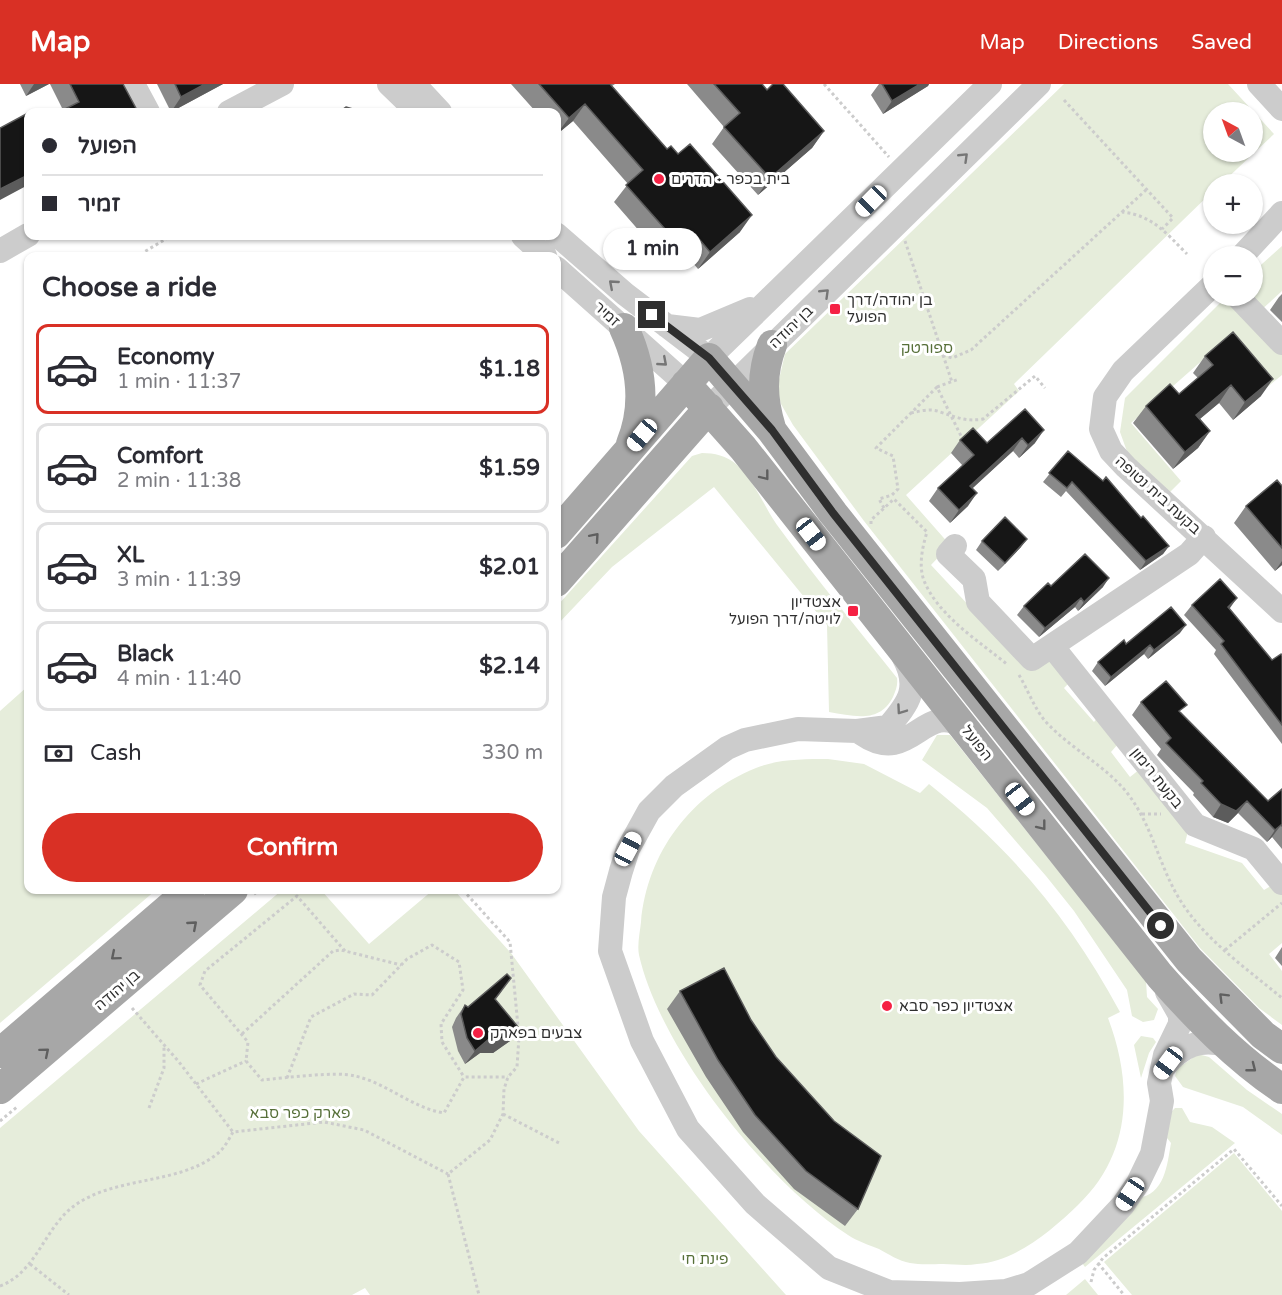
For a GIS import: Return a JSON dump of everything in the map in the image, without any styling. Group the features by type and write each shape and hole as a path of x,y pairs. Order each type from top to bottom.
{"main road":[{"path":"624,328 640,374 638,420 628,451"},
{"path":"772,345 763,373 766,411 772,430"},
{"path":"561,528 709,358"},
{"name":"הפועל","path":"709,358 772,430 833,513 1189,960 1263,1035 1282,1049"},
{"name":"הפועל","path":"686,384 743,448 1160,976 1199,1021 1282,1089"},
{"name":"בן יהודה","path":"561,576 709,408"},
{"path":"654,469 699,442 714,440 743,448"},
{"name":"בן יהודה","path":"0,1053 185,894"},
{"name":"בן יהודה","path":"0,1089 228,894"}],"street":[{"path":"133,84 146,108"},
{"path":"257,108 302,84"},
{"path":"389,84 413,108"},
{"path":"414,84 436,108"},
{"path":"709,358 990,84"},
{"name":"בן יהודה","path":"709,408 1039,84"},
{"path":"1259,84 1281,108"},
{"path":"237,108 274,86"},
{"path":"1252,246 1281,216"},
{"path":"0,236 24,223"},
{"path":"0,251 24,237"},
{"name":"זמיר","path":"561,238 666,326 709,358"},
{"path":"519,240 538,252"},
{"name":"זמיר","path":"561,272 686,384"},
{"path":"666,326 700,330 728,320 778,292"},
{"name":"בקעת בית נטופה","path":"1203,295 1123,371 1105,397 1101,429 1110,451 1204,537 1277,596"},
{"path":"1247,306 1282,343"},
{"path":"955,546 948,554 974,579 978,602 1032,659 1189,554 1204,537"},
{"path":"893,638 912,672 913,685 909,698 888,727 857,731 798,729 753,737 727,748 674,786 649,811 628,849 614,897 610,951 642,1041 688,1129 755,1204 829,1268 889,1292 960,1294 1006,1292 1029,1284 1078,1253 1123,1205 1138,1183 1152,1154 1162,1101 1160,1073 1165,1055 1178,1032 1180,1015 1160,976"},
{"name":"בקעת רימון","path":"1052,646 1195,825 1254,849 1282,883"},
{"path":"857,731 868,739 897,743 908,740 937,720 954,720 964,728"},
{"path":"1160,1073 1176,1055 1195,1043 1210,1041 1226,1045"}],"path":[{"path":"824,84 902,171"},
{"path":"1064,100 1173,218 1162,229"},
{"path":"944,355 952,358 971,350 1146,190"},
{"path":"1122,212 1139,214 1162,229 1187,254"},
{"path":"903,233 952,382"},
{"path":"144,252 164,240"},
{"path":"911,413 939,411 953,418 983,419 1035,376 1045,388"},
{"path":"884,508 879,499 892,495 898,489 893,456 876,448 937,387 959,379"},
{"path":"937,387 962,438"},
{"path":"871,529 871,520 894,499 927,532 921,563 924,582 939,604 1010,666"},
{"path":"1018,672 1044,720 1064,739 1108,772 1131,798 1146,820 1179,899 1196,923 1282,998"},
{"path":"448,1174 490,1140 503,1114 504,1089 508,1077 517,1066 519,1037 510,942 467,894"},
{"path":"345,951 297,896 206,971 200,985 248,1042 246,1061 262,1080 353,1075 377,1084 425,1110 444,1113 464,1077"},
{"path":"1225,950 1282,903"},
{"path":"287,1078 311,1017 354,994 372,994 401,965 432,945 459,962 463,990 441,1024 442,1042 464,1077"},
{"path":"242,1034 333,951 345,951 401,965"},
{"path":"132,1008 164,1044 233,1132"},
{"path":"149,1108 164,1068 164,1044"},
{"path":"196,1084 246,1061"},
{"path":"464,1077 508,1077"},
{"path":"503,1114 561,1144"},
{"path":"233,1132 324,1122 364,1130 448,1174 479,1295"},
{"path":"0,1286 9,1282 30,1263 50,1229 74,1206 97,1194 200,1166 219,1153 233,1132"},
{"path":"1091,1282 1098,1263 1234,1149 1282,1206"},
{"path":"30,1263 69,1295"},
{"path":"1098,1263 1124,1295"}],"green space":[{"name":"ספורטק","path":"1064,84 1228,84 1245,102 1203,102 1203,162 1244,162 1232,174 1203,174 1203,201 1014,384 1019,391 906,495 950,545 931,565 1028,669 1045,658 1072,680 1064,688 1094,722 1099,716 1118,744 1111,752 1130,777 1140,769 1188,831 1185,843 1242,863 1264,890 1274,884 1282,894 1282,943 1269,954 1282,971 1282,1025 1259,1008 1200,948 864,521 793,425 781,404 777,388 785,354"},
{"name":"ספורטק","path":"1263,122 1274,134 1263,144"},
{"path":"1282,246 1282,291 1259,312 1282,337 1282,375 1266,388 1222,343 1131,423 1181,481 1168,494 1129,457 1120,432 1125,398 1217,306 1263,306 1263,263"},
{"path":"702,453 716,454 732,461 743,471 794,548 897,678 893,697 881,711 865,716 829,712 827,625 714,487 612,567 561,621 561,602 692,456"},
{"path":"24,690 24,894 151,894 0,1023 0,711"},
{"path":"937,735 950,735 1146,981 1147,997 1158,1009 1154,1020 1143,1022 1132,1016 1127,990 1074,911 987,808 922,760"},
{"name":"אצטדיון כפר סבא","path":"828,759 864,764 920,793 929,784 959,809 987,834 1037,888 1081,946 1120,1012 1108,1018 1116,1043 1124,1093 1123,1117 1118,1141 1109,1164 1096,1185 1068,1215 1019,1251 991,1262 969,1265 906,1262 852,1237 817,1212 752,1148 693,1072 651,992 639,955 641,922 652,872 676,829 693,810 711,793 756,768 782,761"},
{"name":"פארק כפר סבא","path":"277,894 325,894 369,944 428,894 458,894 511,953 639,1131 786,1295 370,1295 365,1288 352,1295 0,1295 0,1128"},
{"path":"1141,1036 1153,1038 1156,1042 1149,1053 1141,1078 1134,1045"},
{"path":"1198,1054 1209,1057 1247,1090 1282,1114 1282,1135 1243,1107 1183,1087 1175,1076 1177,1069"},
{"path":"1175,1108 1182,1108 1190,1122 1212,1127 1235,1143 1085,1267 1082,1263 1124,1221 1137,1198 1154,1191 1163,1178 1171,1143 1167,1138 1169,1114"},
{"path":"1234,1153 1282,1211 1282,1295 1132,1295 1104,1262"},
{"path":"1085,1279 1098,1295 1066,1295"}],"building":[{"path":"70,84 123,84 136,108 67,108 79,102"},
{"path":"175,84 205,84 181,97"},
{"path":"539,84 610,84 667,149 671,146 678,154 690,144 752,215 710,252 695,234 681,247 626,185 643,170 585,104 569,118"},
{"path":"714,84 762,84 767,90 773,84 783,84 824,131 770,178 724,127 740,113"},
{"path":"882,84 920,84 892,101"},
{"path":"24,115 24,177 0,189 0,128"},
{"path":"1233,332 1273,379 1245,402 1231,385 1196,415 1210,431 1185,452 1146,406 1170,384 1179,394 1213,365 1205,356"},
{"path":"1025,409 1044,430 1028,445 1022,438 970,486 977,493 959,510 938,488 974,455 960,440 973,428 987,443"},
{"path":"1068,451 1103,481 1106,477 1169,546 1146,561 1072,482 1067,488 1049,473"},
{"path":"1277,480 1282,486 1282,548 1246,506"},
{"path":"1005,517 1027,539 1005,563 982,541"},
{"path":"1085,554 1109,578 1084,602 1081,598 1045,628 1024,606 1048,583 1051,586"},
{"path":"1220,579 1237,598 1228,607 1272,660 1281,654 1282,656 1282,725 1221,644 1224,641 1192,605"},
{"path":"1171,607 1186,625 1154,650 1150,645 1111,677 1098,662 1124,640 1126,644"},
{"path":"1166,681 1187,705 1179,711 1268,801 1282,789 1282,826 1275,830 1247,801 1236,811 1221,804 1201,783 1203,781 1166,743 1171,738 1141,702"},
{"path":"724,968 751,1020 776,1057 834,1121 881,1156 858,1209 806,1171 755,1115 718,1060 680,991"},
{"path":"507,974 511,978 495,999 519,1028 502,1039 489,1039 475,1051 467,1038 461,1014 465,1005 468,1007"}],"place":[{"name":"בית בכפר - הדרים","path":"659,179"},
{"name":"בן יהודה/דרך הפועל","path":"835,309"},
{"name":"אצטדיון לויטה/דרך הפועל","path":"853,611"},
{"name":"אצטדיון כפר סבא","path":"887,1006"},
{"name":"צבעים בפארק","path":"478,1033"}],"route":[{"path":"652,315 709,358 772,430 833,513 1161,926"}],"park label":[{"name":"פינת חי","path":"705,1259"}]}
